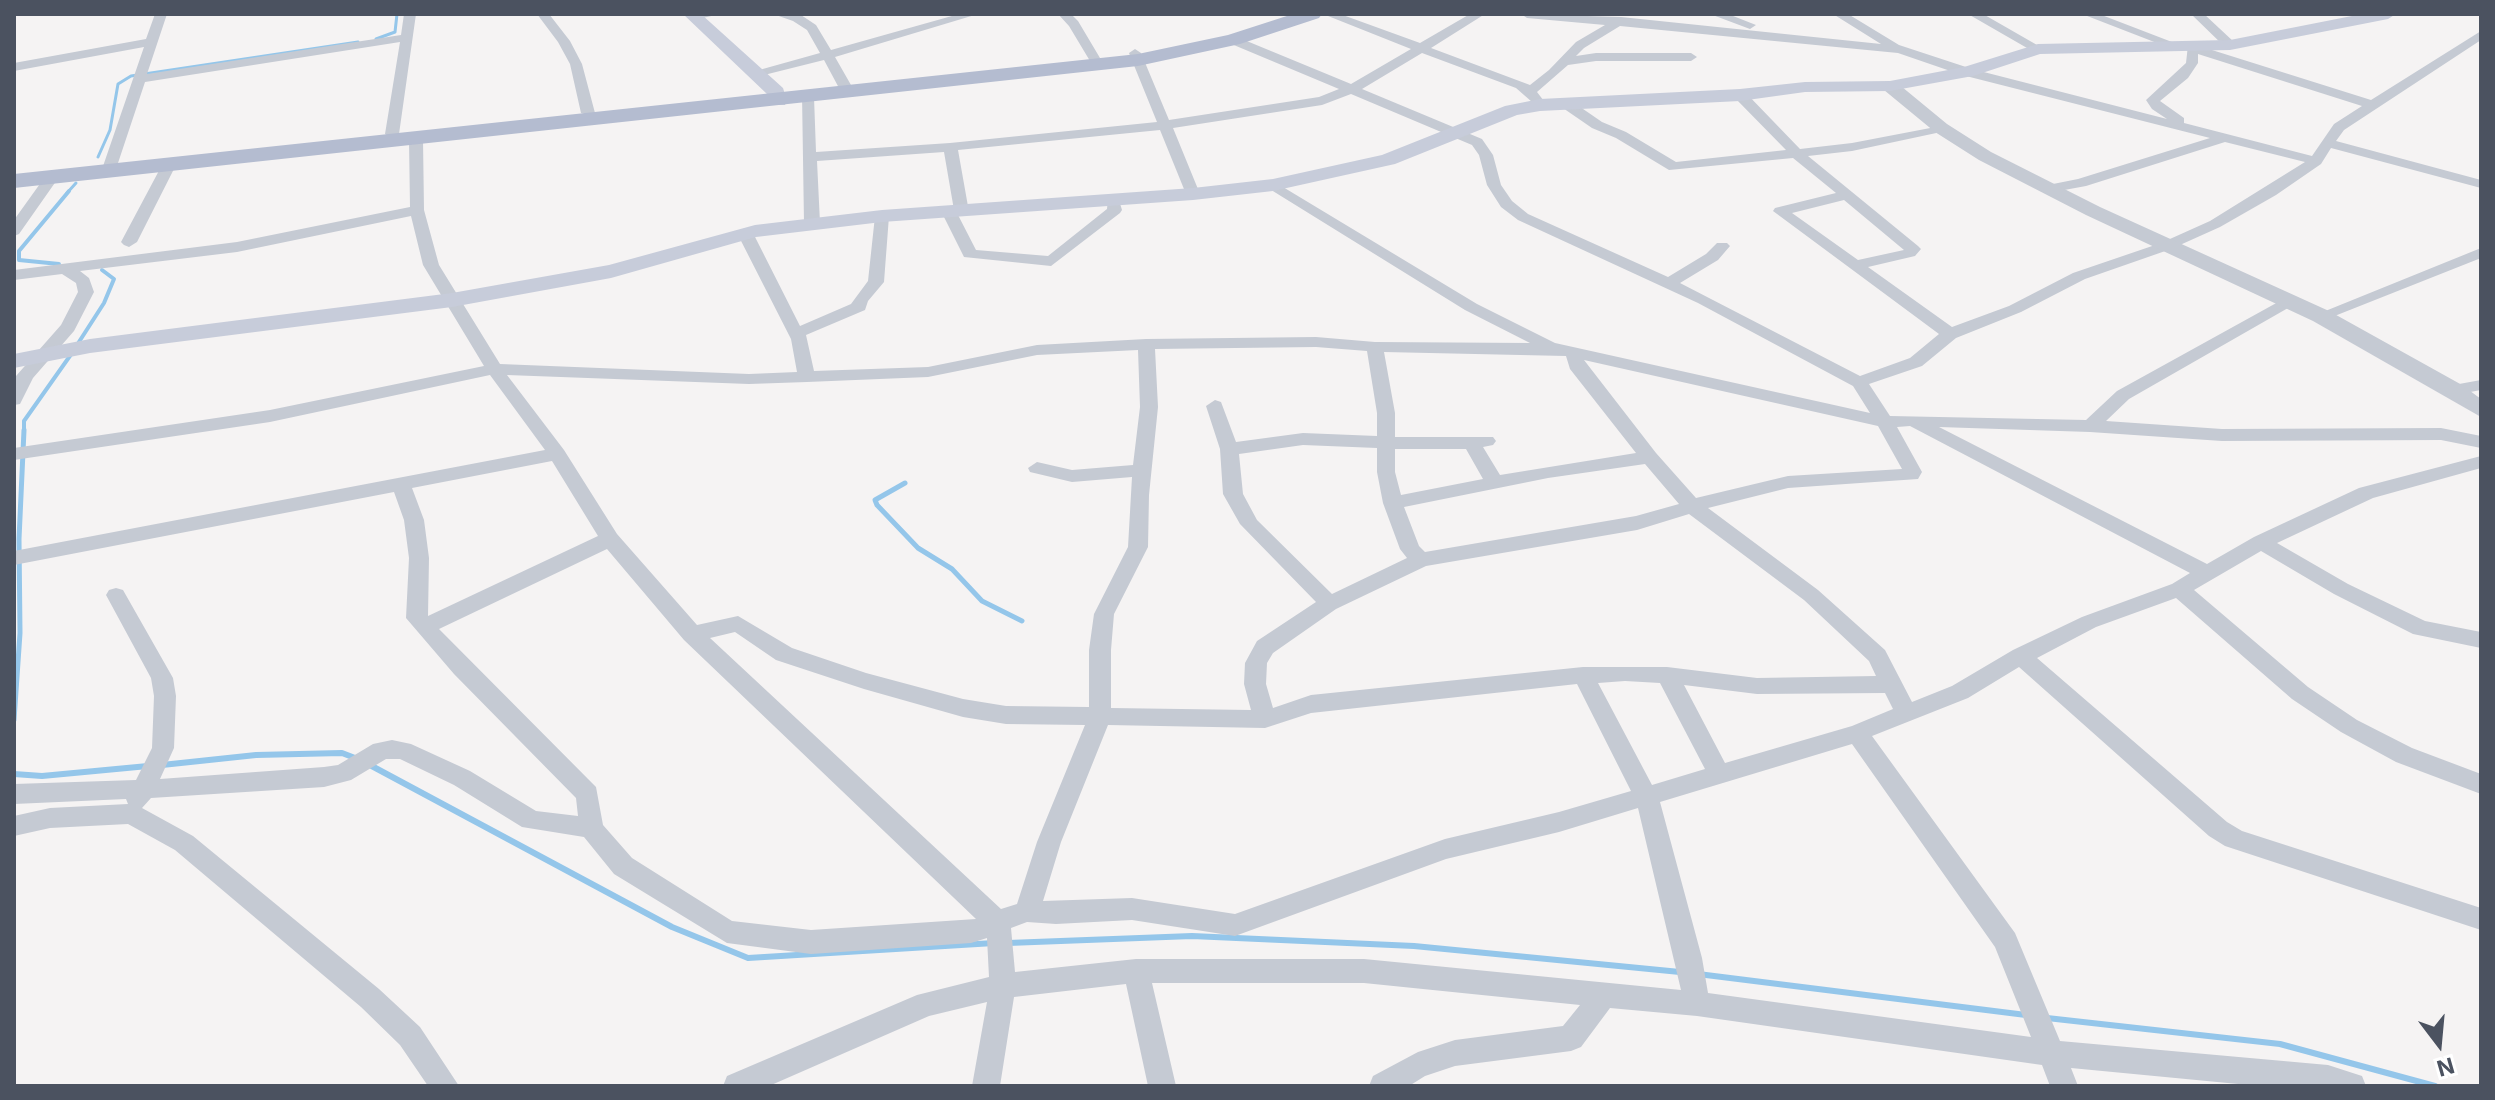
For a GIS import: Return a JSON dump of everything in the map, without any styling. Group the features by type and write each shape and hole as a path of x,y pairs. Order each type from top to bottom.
{"main road":[{"path":"14,172 169,165 416,140 768,86 844,85 1137,56 1227,34 1289,14"},
{"path":"692,15 768,86 807,97 1137,56 1233,40 1312,14"},
{"path":"14,361 48,357 90,346 452,300 611,271 745,233 812,223 1273,185 1388,160 1535,98 1565,103 1740,95 1805,87 1890,86 1967,72 2038,49 2230,45 2376,15"},
{"path":"14,181 110,167 727,97 768,86"}],"street":[{"path":"110,167 161,14"},
{"path":"392,134 410,14"},
{"path":"543,14 564,41 576,64 588,113"},
{"path":"692,15 714,14"},
{"path":"779,14 806,22 844,85"},
{"path":"1064,14 1074,24 1094,58"},
{"path":"1329,14 1535,98 1580,45 1621,21"},
{"path":"811,157 950,147 1166,125 1322,101 1354,88 1479,14"},
{"path":"1527,14 1900,49"},
{"path":"1716,14 1752,26 1770,36"},
{"path":"1839,14 1900,49 1967,72 2316,161"},
{"path":"1974,14 2038,49"},
{"path":"2088,14 2370,104"},
{"path":"2197,14 2230,45"},
{"path":"768,86 828,56 963,15"},
{"path":"1859,382 1916,362 1950,334 2015,309 2079,276 2166,246 2215,224 2271,192 2316,161 2339,127 2370,104 2481,35"},
{"path":"143,74 404,38"},
{"path":"1233,40 1477,142 1486,155 1494,185 1506,204 1523,217 1668,284 1859,382 1913,472 1911,475 1788,482 1637,523 1421,560 1329,604 1265,647 1256,663 1255,684 1265,719"},
{"path":"14,67 152,42"},
{"path":"2186,47 2192,63 2183,75 2153,100 2192,130"},
{"path":"1137,56 1193,194"},
{"path":"1566,62 1596,57 1691,57"},
{"path":"1890,86 1941,128 1985,156 2166,246 2321,316 2454,390 2481,410"},
{"path":"1740,95 1797,154 1913,249 1910,253 1855,265"},
{"path":"807,97 812,223"},
{"path":"1565,103 1597,125 1621,135 1674,167 1852,147 1941,128"},
{"path":"2048,189 2081,183 2224,138"},
{"path":"416,140 417,210 431,265 494,369 557,454 610,539 692,634 997,925 1003,986 986,1086"},
{"path":"2327,143 2481,184"},
{"path":"950,147 956,212 970,254 1051,261 1115,210 1113,200"},
{"path":"129,242 169,165"},
{"path":"14,231 52,177"},
{"path":"1273,185 1471,307 1565,350 1649,457 1692,506 1838,619 1877,656 1907,714"},
{"path":"1848,195 1780,211 1950,334"},
{"path":"14,275 237,247 417,210"},
{"path":"797,333 859,307 860,300 876,282 882,216"},
{"path":"745,233 797,333 807,377"},
{"path":"1668,284 1694,270 1722,246"},
{"path":"2321,316 2481,253"},
{"path":"14,400 25,376 48,357 68,327 86,292 83,281 66,269"},
{"path":"2090,426 2123,395 2289,301"},
{"path":"24,453 270,416 494,369 749,379 928,372 1037,350 1146,344 1316,342 1375,347 1565,350 1885,422 1913,420 2090,426 2222,435 2441,434 2481,442"},
{"path":"1027,911 1065,798 1100,717 1100,650 1104,614 1138,547 1149,407 1146,344"},
{"path":"1375,347 1386,413 1386,472 1393,503 1410,549 1421,560"},
{"path":"2454,390 2481,385"},
{"path":"1215,406 1229,449 1233,494 1250,524 1311,582 1329,604"},
{"path":"1913,420 2207,573"},
{"path":"1229,449 1303,439 1386,443 1479,442 1495,483"},
{"path":"23,556 557,454"},
{"path":"1393,503 1649,457"},
{"path":"401,485 414,520 419,558 417,618 588,794 591,828 623,866 727,932 811,942 971,932 997,925 1027,911 1056,913 1132,909 1235,925 1445,849 1647,798 1857,733 1960,692 2021,656 2089,622 2179,589 2261,542 2366,493 2481,462"},
{"path":"1037,468 1072,476 1142,470"},
{"path":"424,627 610,539"},
{"path":"2261,542 2341,589 2420,628 2481,640"},
{"path":"2179,589 2300,693 2349,726 2404,755 2481,784"},
{"path":"116,595 162,678 165,696 163,748 131,814"},
{"path":"692,634 738,624 784,654 864,681 963,708 1006,715 1265,719 1311,704 1583,675 1667,675 1757,686 1894,684"},
{"path":"2021,656 2218,829 2234,839 2481,919"},
{"path":"1583,675 1647,798 1689,958 1695,996"},
{"path":"1667,675 1720,775"},
{"path":"1857,733 2006,941 2064,1086"},
{"path":"14,794 147,782 225,786 343,773 381,751 403,750 462,778 531,820 591,828"},
{"path":"14,826 50,818 131,814 184,843 370,998 410,1036 445,1086"},
{"path":"1136,971 1162,1086"},
{"path":"737,1086 926,1004 1003,986 1136,971 1364,971 1603,995 1695,996 2328,1079 2352,1086"},
{"path":"1383,1086 1418,1065 1455,1053 1571,1038 1603,995"}],"waterway":[{"path":"376,39 395,32 397,14"},
{"path":"98,157 110,130 118,84 131,76 358,42"},
{"path":"67,193 76,183"},
{"path":"59,264 19,260 19,251 69,191"},
{"path":"77,345 104,303 114,279 102,270"},
{"path":"24,430 24,421 72,353"},
{"path":"14,720 20,633 19,539 24,430"},
{"path":"905,483 875,500 877,505 918,548 952,569 982,601 1022,621"},
{"path":"162,765 256,755 342,753 355,758"},
{"path":"368,764 672,927 748,958 994,943"},
{"path":"14,774 42,776 148,766"},
{"path":"1008,943 1192,936 1414,946 1680,972"},
{"path":"1698,974 2026,1015"},
{"path":"2047,1018 2280,1044 2435,1086"}]}
